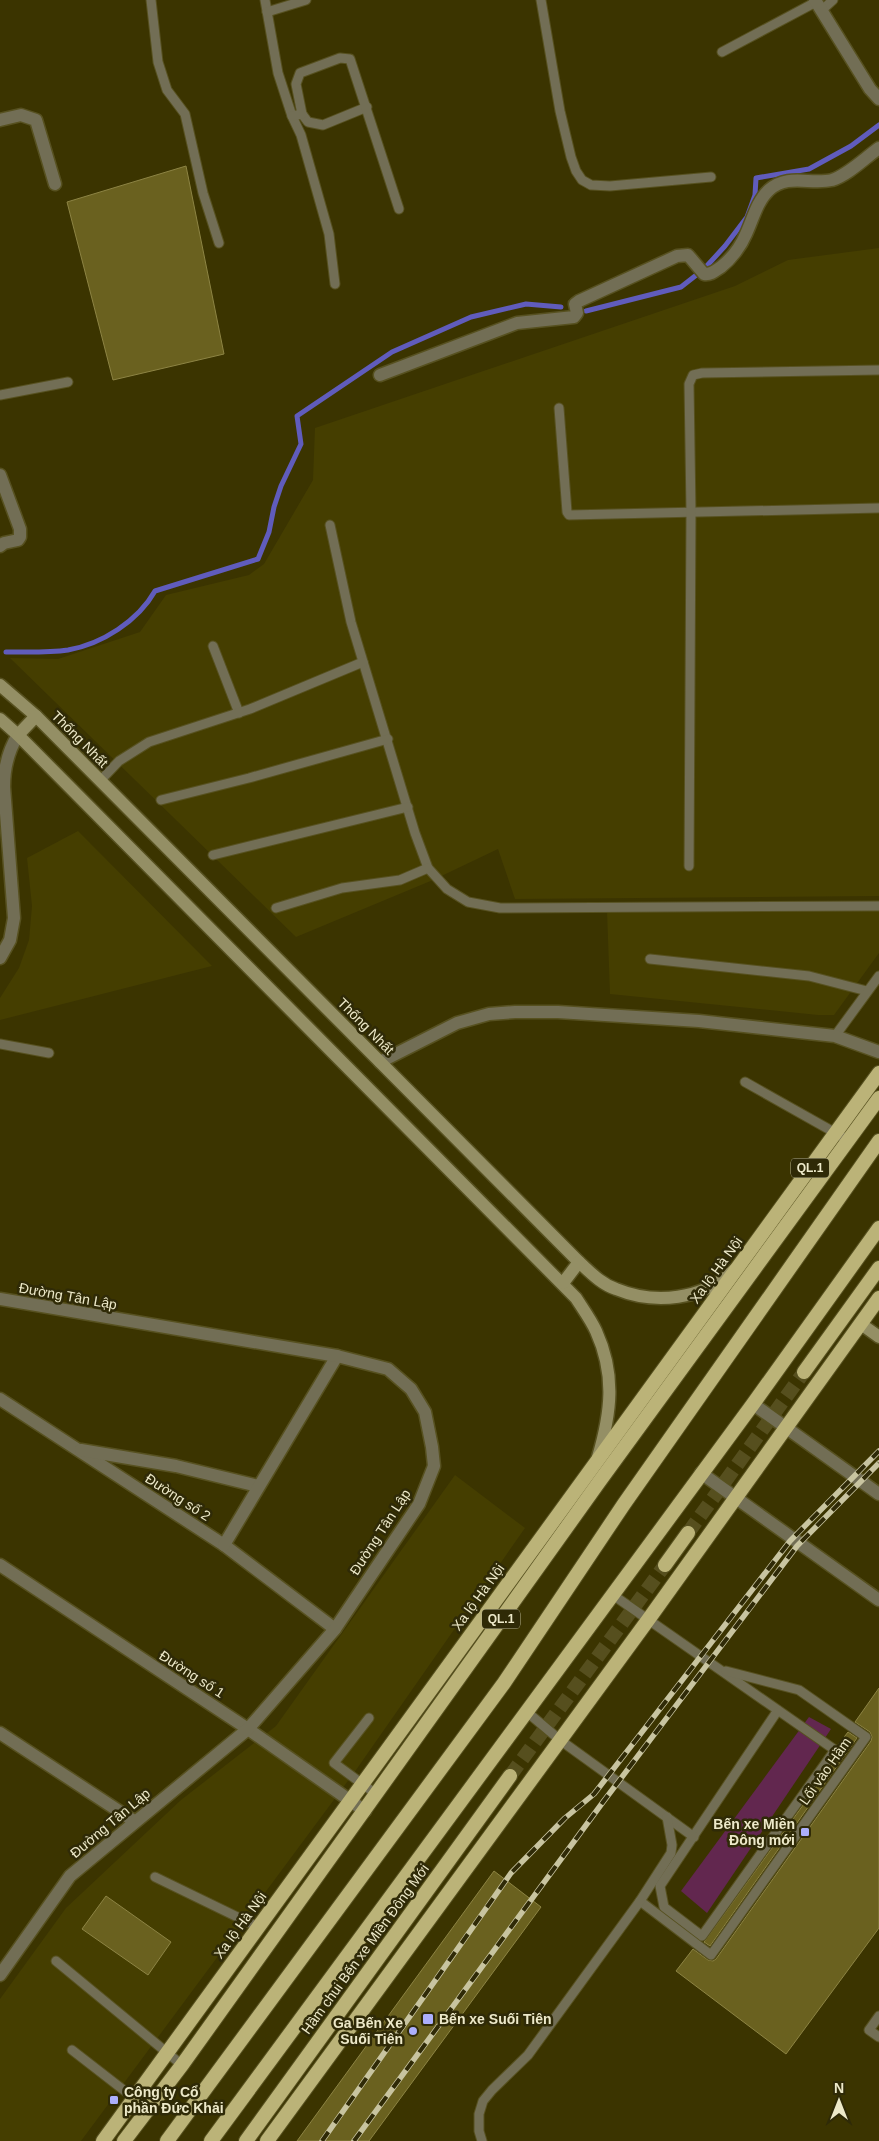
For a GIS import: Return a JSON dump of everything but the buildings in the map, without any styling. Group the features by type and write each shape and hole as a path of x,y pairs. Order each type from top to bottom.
{"highway":[{"name":"Xa lộ Hà Nội","path":"103,2141 879,1073"},
{"name":"QL.1","path":"124,2141 182,2065 506,1611 879,1098"},
{"name":"QL.1","path":"167,2141 504,1682 624,1504 879,1141"},
{"path":"210,2141 753,1404 879,1228"},
{"path":"804,1372 879,1268"},
{"path":"267,2141 648,1620 879,1298"},
{"path":"664,1369 674,1380"},
{"path":"664,1565 688,1533"},
{"path":"494,1603 506,1611"},
{"name":"Hầm chui Bến xe Miền Đông Mới","path":"246,2141 510,1776"}],"main road":[{"name":"Thống Nhất","path":"0,686 36,716 579,1262 602,1282 615,1289 644,1298 659,1299 690,1295 704,1290 730,1274 741,1263"},
{"path":"18,735 36,716"},
{"path":"0,719 576,1298 596,1331 608,1368 609,1416 596,1462"},
{"path":"563,1283 579,1262"},
{"path":"861,1324 879,1337"}],"street":[{"path":"817,4 870,89 879,99"},
{"path":"0,120 22,115 36,120 54,184"},
{"path":"380,374 518,323 574,317 577,314 575,304 579,301 677,256 688,255 702,271 713,273 737,250 761,200 770,190 780,184 797,179 819,181 838,178 879,148"},
{"path":"0,475 20,529 20,537 18,540 4,543 0,546"},
{"path":"0,958 10,940 14,918 4,768 11,746 18,735"},
{"path":"380,1062 457,1023 489,1014 515,1012 558,1012 699,1021 836,1036 879,1052"},
{"name":"Đường Tân Lập","path":"0,1300 337,1356 388,1369 411,1389 425,1412 434,1466 419,1504 335,1629 248,1729 134,1821 70,1876 0,1975"},
{"path":"224,1545 337,1356"},
{"name":"Đường số 2","path":"0,1399 224,1545 335,1629"},
{"path":"753,1404 879,1494"},
{"path":"76,1449 176,1466 258,1486"},
{"path":"701,1473 879,1600"},
{"name":"Đường số 1","path":"0,1565 248,1729 365,1811"},
{"path":"0,1732 134,1821"}],"lane":[{"path":"151,0 158,62 168,90 185,114 204,193 219,243"},
{"path":"265,0 278,73 292,116 301,134 324,212 334,263 335,284"},
{"path":"267,12 306,0"},
{"path":"541,0 560,111 576,172 582,180 591,185 610,186 711,177"},
{"path":"722,52 817,4 832,0"},
{"path":"367,107 323,125 308,122 302,114 296,84 300,73 345,57 350,59 367,107 399,209"},
{"path":"292,116 302,114"},
{"path":"689,866 691,512 689,384 693,375 702,373 879,370"},
{"path":"0,395 68,382"},
{"path":"559,408 567,512 569,515 879,508"},
{"path":"330,525 351,622 408,807 428,868 447,888 468,902 500,908 879,906"},
{"path":"213,646 239,713"},
{"path":"100,781 120,761 149,742 239,713 363,662"},
{"path":"161,800 388,739"},
{"path":"213,855 408,807"},
{"path":"276,908 342,888 400,880 428,868"},
{"path":"650,959 809,976 867,991"},
{"path":"836,1036 879,976"},
{"path":"0,1044 49,1053"},
{"path":"745,1082 848,1140"},
{"path":"613,1595 648,1620 778,1710 835,1750 702,1936 664,1906 660,1886 778,1710"},
{"name":"Lối vào Hầm","path":"640,1901 712,1955 866,1737 799,1690 719,1669"},
{"path":"527,1712 560,1740 694,1837"},
{"path":"369,1718 334,1763 376,1794"},
{"path":"482,2141 479,2130 479,2114 483,2101 528,2055 640,1901 671,1853 672,1845 667,1817"},
{"path":"671,1853 686,1848"},
{"path":"155,1877 258,1927"},
{"path":"56,1961 182,2065"},
{"path":"879,2016 869,2030 879,2037"},
{"path":"72,2050 148,2109"}],"shaded area":[{"path":"879,248 879,896 515,899 498,849 433,880 296,937 10,658 58,659 140,632 166,595 249,575 264,564 313,480 315,428 735,286 788,260"},
{"path":"78,831 212,966 0,1020 0,998 19,968 29,940 32,906 27,858"},
{"path":"879,904 879,953 834,1015 610,994 607,911"},
{"path":"455,1475 525,1528 356,1770 81,2141 0,2141 0,1999 66,1908 181,1800 276,1726"},
{"path":"809,1717 831,1729 707,1913 681,1891"}],"waterway":[{"path":"586,311 681,287 704,269 725,246 747,217 755,195 756,178 809,169 851,146 879,125"},
{"path":"6,652 60,651 81,647 118,630 139,612 155,591 258,559 269,532 281,486 301,444 297,416 392,352 471,317 526,304 561,307"}],"tunnel":[{"path":"688,1533 804,1372"},
{"path":"510,1776 665,1565"}],"railway":[{"path":"322,2141 511,1873 565,1818 594,1794 790,1541 879,1451"},
{"path":"354,2141 603,1802 797,1546 879,1463"}],"place":[{"name":"Bến xe Miền Đông mới","path":"805,1832"},
{"name":"Bến xe Suối Tiên","path":"428,2019"},
{"name":"Ga Bến Xe Suối Tiên","path":"413,2031"},
{"name":"Công ty Cổ phần Đức Khải","path":"114,2100"}]}
